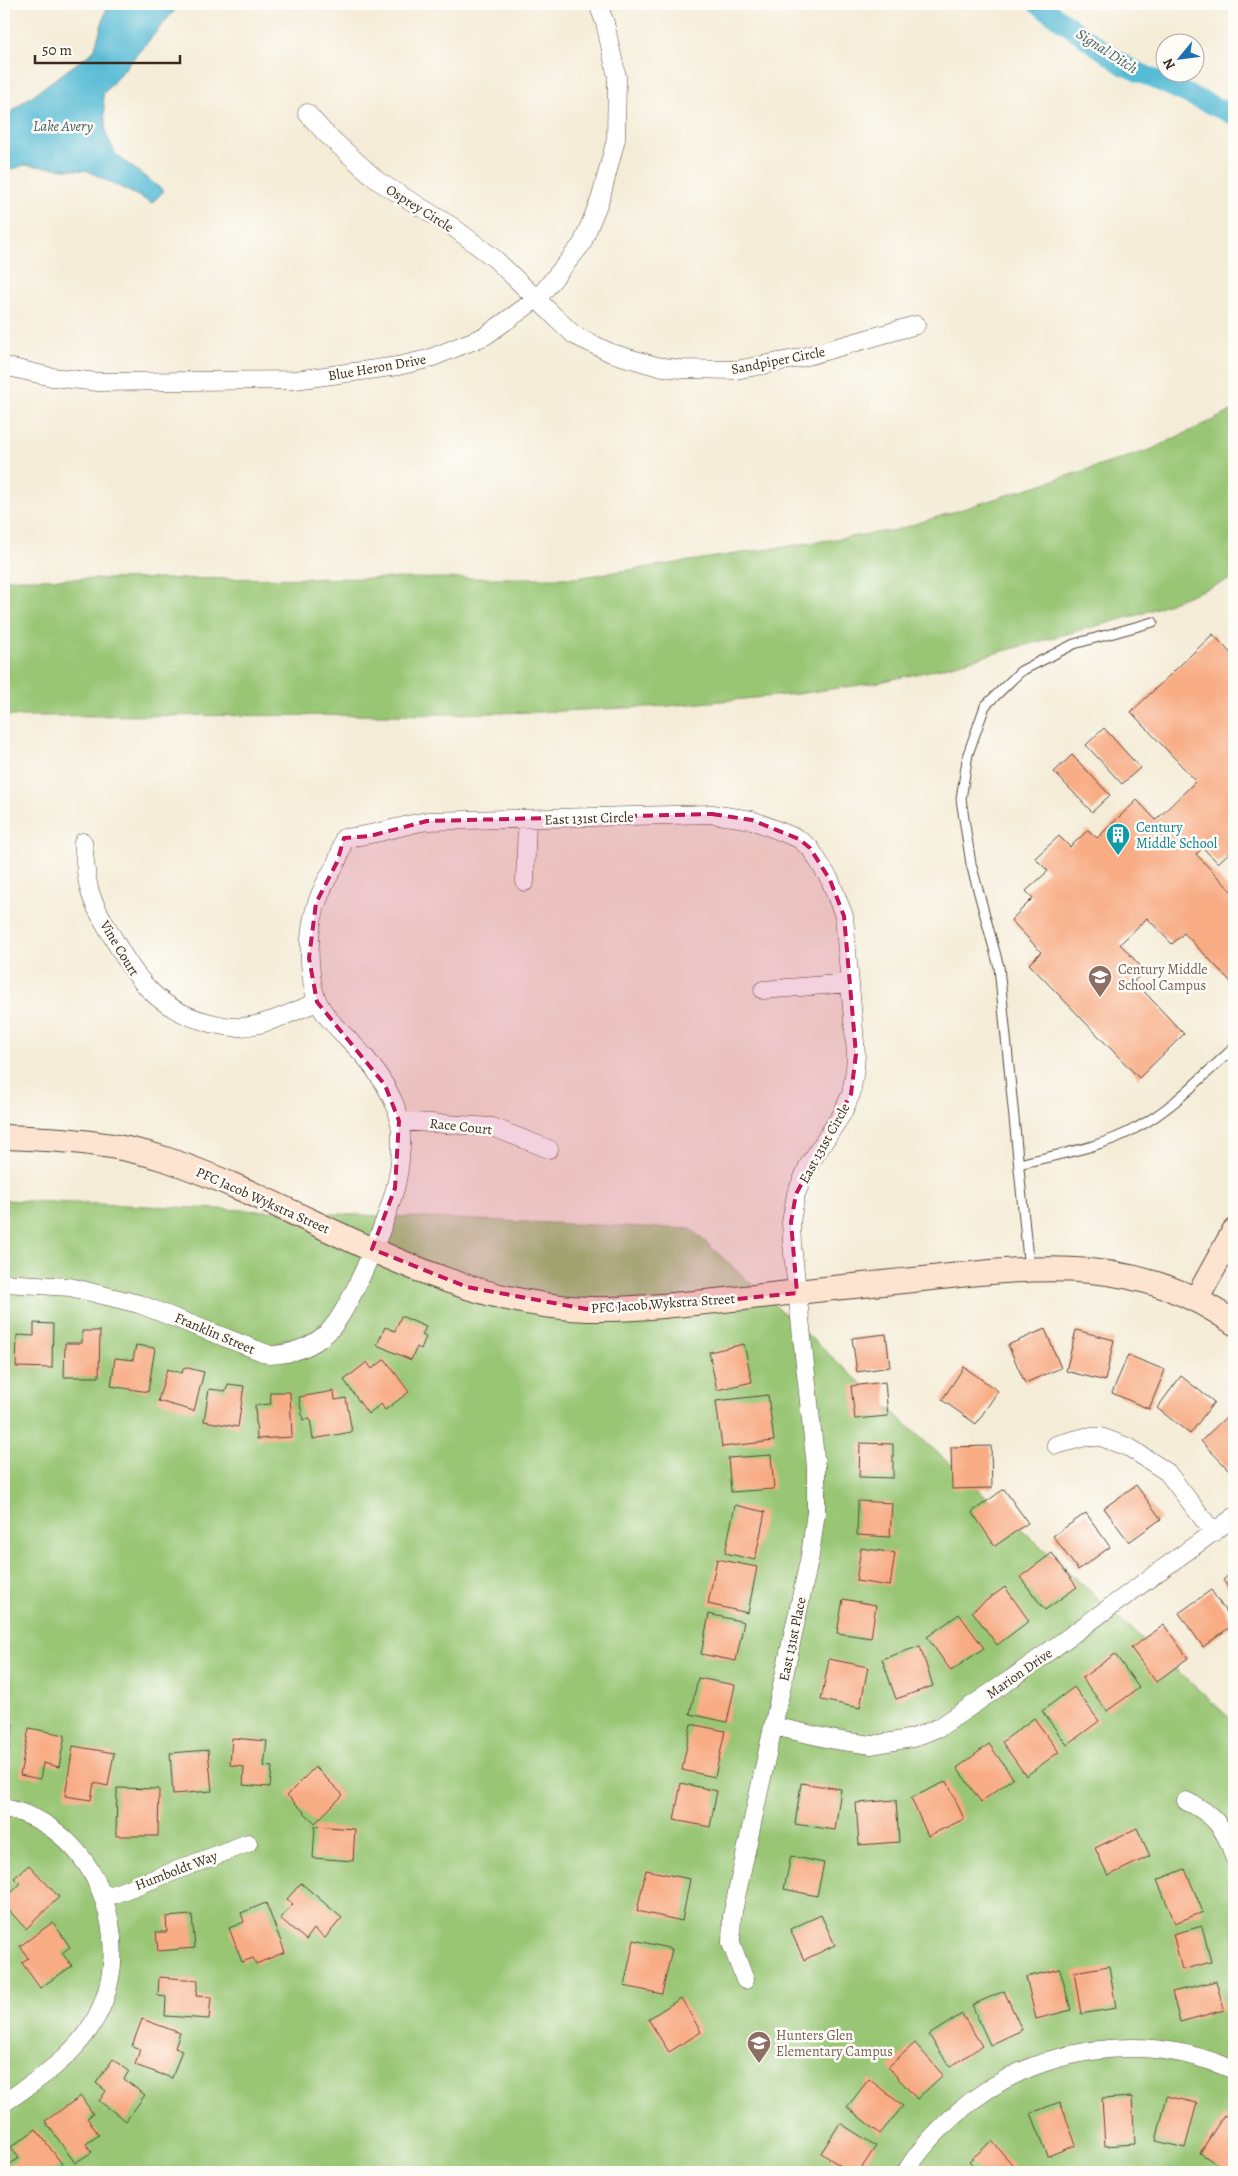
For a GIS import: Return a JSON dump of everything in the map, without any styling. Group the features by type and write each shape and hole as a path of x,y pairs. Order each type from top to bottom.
{"street":[{"name":"Blue Heron Drive","path":"4,366 52,377 98,382 295,380 369,372 428,359 453,350 504,324 538,298 582,244 601,197 616,139 617,77 605,23 598,4"},
{"name":"Osprey Circle","path":"307,113 324,132 378,182 453,227 495,259 538,298"},
{"name":"Sandpiper Circle","path":"538,298 561,325 590,344 656,366 711,371 736,370 800,358 916,325"},
{"name":"East 131st Circle","path":"372,1249 396,1188 400,1155 400,1121 385,1085 365,1058 331,1022 317,1002 309,958 312,919 322,888 337,862 344,838 370,836 396,826 427,821 712,814 752,820 799,839 810,848 836,893 846,933 856,1054 855,1069 851,1094 842,1114 808,1166 796,1194 791,1222 797,1293"},
{"path":"525,882 526,820"},
{"name":"Vine Court","path":"83,842 88,886 94,903 138,980 172,1009 192,1018 222,1026 239,1027 287,1015 317,1002"},
{"path":"763,990 850,983"},
{"name":"Race Court","path":"400,1121 492,1127 549,1149"},
{"name":"PFC Jacob Wykstra Street","path":"4,1137 92,1142 144,1153 228,1184 372,1249 467,1288 494,1295 586,1309 657,1307 1029,1269 1063,1268 1102,1271 1156,1285 1196,1300 1234,1323"},
{"path":"1196,1300 1234,1231"},
{"name":"Franklin Street","path":"4,1283 70,1287 104,1294 172,1315 250,1349 270,1355 286,1355 314,1344 338,1321 372,1249"},
{"name":"East 131st Place","path":"745,1980 733,1949 730,1929 810,1556 816,1512 816,1467 797,1293"},
{"path":"1056,1445 1085,1437 1101,1437 1145,1456 1167,1472 1214,1533"},
{"name":"Marion Drive","path":"774,1726 835,1740 872,1745 913,1738 940,1727 1020,1673 1234,1517"},
{"path":"1186,1801 1211,1815 1226,1832 1234,1857"},
{"path":"4,1808 51,1827 82,1857 104,1898 113,1934 112,1973 97,2016 88,2032 67,2056 4,2103"},
{"name":"Humboldt Way","path":"104,1898 248,1843"},
{"path":"906,2172 929,2139 968,2103 1001,2080 1045,2061 1100,2049 1126,2048 1173,2052 1234,2070"}],"lane":[{"path":"1029,1269 999,967 971,864 961,799 968,754 985,706 1021,671 1074,644 1153,622"},
{"path":"1019,1164 1101,1143 1137,1128 1168,1106 1234,1048"}],"highlighted area":[{"path":"712,814 752,820 799,839 810,848 830,880 844,916 856,1054 851,1094 796,1194 791,1222 797,1293 657,1307 586,1309 467,1287 372,1249 395,1188 399,1121 385,1085 317,1002 309,958 316,903 337,862 344,838 370,836 427,821"}],"green space":[{"path":"1234,410 1234,578 1141,614 933,670 880,682 797,694 667,706 538,712 401,715 4,716 4,579 576,578 896,530 1150,450"},
{"path":"4,1200 691,1229 1234,1722 1234,2172 4,2172"}],"water":[{"name":"Lake Avery","path":"108,4 180,4 103,94 106,134 116,155 164,191 152,203 88,171 24,165 4,172 4,119 22,103 94,51"}],"building":[{"name":"Century Middle School","path":"1213,634 1234,657 1234,848 1218,863 1203,848 1196,854 1234,894 1234,985 1184,933 1172,944 1147,918 1120,944 1145,971 1134,981 1184,1034 1139,1078 1029,964 1041,952 1011,920 1033,898 1026,891 1048,871 1035,858 1059,836 1070,847 1088,830 1097,838 1137,800 1156,820 1196,781 1131,712"},
{"path":"1104,728 1140,768 1122,784 1086,745"},
{"path":"1072,755 1110,795 1092,812 1054,772"},
{"path":"401,1316 426,1327 422,1335 426,1337 421,1349 417,1347 411,1360 377,1345 385,1327 395,1331"},
{"path":"4,1321 7,1321 6,1364 4,1364"},
{"path":"34,1323 53,1324 52,1368 16,1367 17,1335 34,1336"},
{"path":"1045,1329 1061,1368 1025,1383 1008,1345"},
{"path":"1076,1330 1114,1340 1105,1381 1066,1371"},
{"path":"82,1331 100,1331 99,1377 64,1377 65,1343 82,1343"},
{"path":"886,1334 890,1367 857,1372 852,1338"},
{"path":"744,1344 752,1382 717,1390 709,1352"},
{"path":"136,1345 155,1348 148,1392 111,1386 115,1358 133,1360"},
{"path":"1128,1355 1165,1370 1149,1409 1112,1393"},
{"path":"385,1359 409,1392 385,1410 381,1404 368,1414 344,1380 367,1362 372,1369"},
{"path":"184,1367 204,1372 194,1411 158,1401 167,1369 182,1373"},
{"path":"964,1367 998,1391 976,1424 942,1400"},
{"path":"1181,1376 1214,1402 1190,1434 1157,1408"},
{"path":"885,1382 888,1416 855,1419 851,1386"},
{"path":"228,1384 244,1386 238,1427 204,1421 209,1389 226,1391"},
{"path":"334,1391 335,1400 346,1398 352,1432 313,1439 310,1419 303,1420 299,1397"},
{"path":"270,1392 290,1392 292,1437 257,1439 255,1405 271,1404"},
{"path":"768,1395 774,1441 722,1447 716,1401"},
{"path":"1230,1413 1234,1418 1234,1467 1230,1471 1201,1441"},
{"path":"860,1443 893,1444 893,1478 859,1477"},
{"path":"991,1446 992,1488 952,1489 951,1447"},
{"path":"771,1455 774,1489 731,1492 728,1458"},
{"path":"1136,1485 1161,1519 1129,1542 1104,1508"},
{"path":"1004,1489 1028,1523 995,1546 972,1512"},
{"path":"858,1501 892,1503 890,1537 857,1535"},
{"path":"735,1505 765,1512 755,1560 725,1553"},
{"path":"1086,1513 1110,1547 1078,1570 1053,1536"},
{"path":"861,1548 895,1553 890,1586 856,1581"},
{"path":"1052,1553 1077,1587 1045,1610 1020,1577"},
{"path":"717,1559 757,1567 748,1613 708,1604"},
{"path":"1234,1571 1234,1596 1223,1580"},
{"path":"1005,1587 1029,1621 997,1645 972,1611"},
{"path":"1211,1590 1234,1624 1203,1647 1179,1613"},
{"path":"843,1599 876,1605 871,1638 837,1633"},
{"path":"709,1614 744,1622 736,1661 701,1654"},
{"path":"959,1614 984,1648 951,1671 927,1637"},
{"path":"1164,1625 1188,1658 1156,1682 1131,1648"},
{"path":"920,1646 933,1686 896,1699 882,1659"},
{"path":"1115,1654 1139,1688 1107,1711 1082,1678"},
{"path":"829,1659 868,1667 860,1708 821,1700"},
{"path":"698,1678 735,1685 727,1722 690,1714"},
{"path":"1074,1687 1099,1721 1067,1745 1042,1711"},
{"path":"1034,1718 1059,1752 1026,1776 1002,1742"},
{"path":"4,1723 13,1724 8,1755 4,1754"},
{"path":"691,1724 725,1731 715,1777 682,1770"},
{"path":"29,1728 65,1735 59,1767 43,1763 40,1779 20,1775"},
{"path":"232,1738 267,1741 264,1766 272,1767 270,1787 243,1785 244,1767 230,1765"},
{"path":"989,1744 1013,1778 981,1802 957,1768"},
{"path":"73,1746 114,1753 108,1786 94,1783 91,1800 65,1796"},
{"path":"208,1750 212,1791 173,1794 170,1753"},
{"path":"315,1767 343,1795 315,1823 287,1795"},
{"path":"947,1781 964,1819 928,1836 911,1798"},
{"path":"681,1783 717,1791 710,1827 674,1820"},
{"path":"801,1783 841,1789 835,1830 795,1824"},
{"path":"117,1788 159,1789 158,1836 116,1836"},
{"path":"896,1800 899,1842 859,1845 856,1803"},
{"path":"315,1826 355,1829 353,1861 313,1858"},
{"path":"1137,1828 1150,1856 1108,1876 1095,1848"},
{"path":"791,1856 824,1863 817,1896 784,1889"},
{"path":"29,1865 59,1897 26,1929 4,1905 4,1900 20,1884 14,1878"},
{"path":"1185,1869 1203,1912 1175,1923 1157,1880"},
{"path":"646,1870 690,1879 682,1921 637,1911"},
{"path":"301,1883 342,1918 325,1938 314,1929 306,1940 280,1918 293,1904 287,1899"},
{"path":"266,1903 285,1952 256,1964 253,1958 242,1962 229,1928 244,1922 241,1913"},
{"path":"192,1915 195,1948 158,1951 156,1932 167,1932 166,1917"},
{"path":"821,1915 835,1945 804,1960 790,1929"},
{"path":"53,1922 70,1947 62,1953 72,1966 40,1988 22,1963 28,1958 20,1946"},
{"path":"1202,1926 1211,1962 1182,1970 1173,1934"},
{"path":"634,1940 672,1949 662,1994 624,1986"},
{"path":"1109,1966 1116,2008 1081,2014 1074,1972"},
{"path":"1060,1969 1071,2010 1036,2019 1026,1977"},
{"path":"159,1977 198,1980 196,1996 211,1997 209,2019 165,2016 166,1997 158,1996"},
{"path":"1216,1981 1224,2010 1180,2022 1172,1992"},
{"path":"1004,1991 1022,2030 990,2045 972,2005"},
{"path":"681,1998 701,2032 669,2052 648,2019"},
{"path":"962,2014 982,2046 950,2067 929,2035"},
{"path":"142,2019 180,2033 175,2048 182,2050 172,2078 135,2065 140,2049 132,2046"},
{"path":"915,2043 943,2075 917,2099 888,2067"},
{"path":"113,2059 129,2071 124,2079 145,2095 126,2121 99,2101 106,2091 96,2083"},
{"path":"869,2079 903,2106 880,2134 847,2107"},
{"path":"81,2096 93,2114 87,2118 99,2135 86,2144 92,2152 75,2163 45,2121"},
{"path":"1167,2096 1197,2103 1185,2148 1156,2141"},
{"path":"1132,2097 1135,2144 1105,2146 1102,2099"},
{"path":"1060,2102 1076,2145 1048,2156 1031,2113"},
{"path":"1224,2115 1234,2121 1233,2172 1229,2172 1200,2153"},
{"path":"840,2123 876,2146 859,2172 850,2172 821,2153"},
{"path":"36,2129 62,2164 50,2172 10,2172 6,2167 19,2158 11,2147"},
{"path":"992,2141 1019,2172 979,2172 969,2161"},
{"path":"811,2167 822,2172 809,2172"}],"waterway":[{"name":"Signal Ditch","path":"1038,4 1125,66 1234,115"}],"place":[{"name":"Century Middle School","path":"1118,856"},
{"name":"Century Middle School Campus","path":"1100,998"},
{"name":"Hunters Glen Elementary Campus","path":"759,2064"}]}
